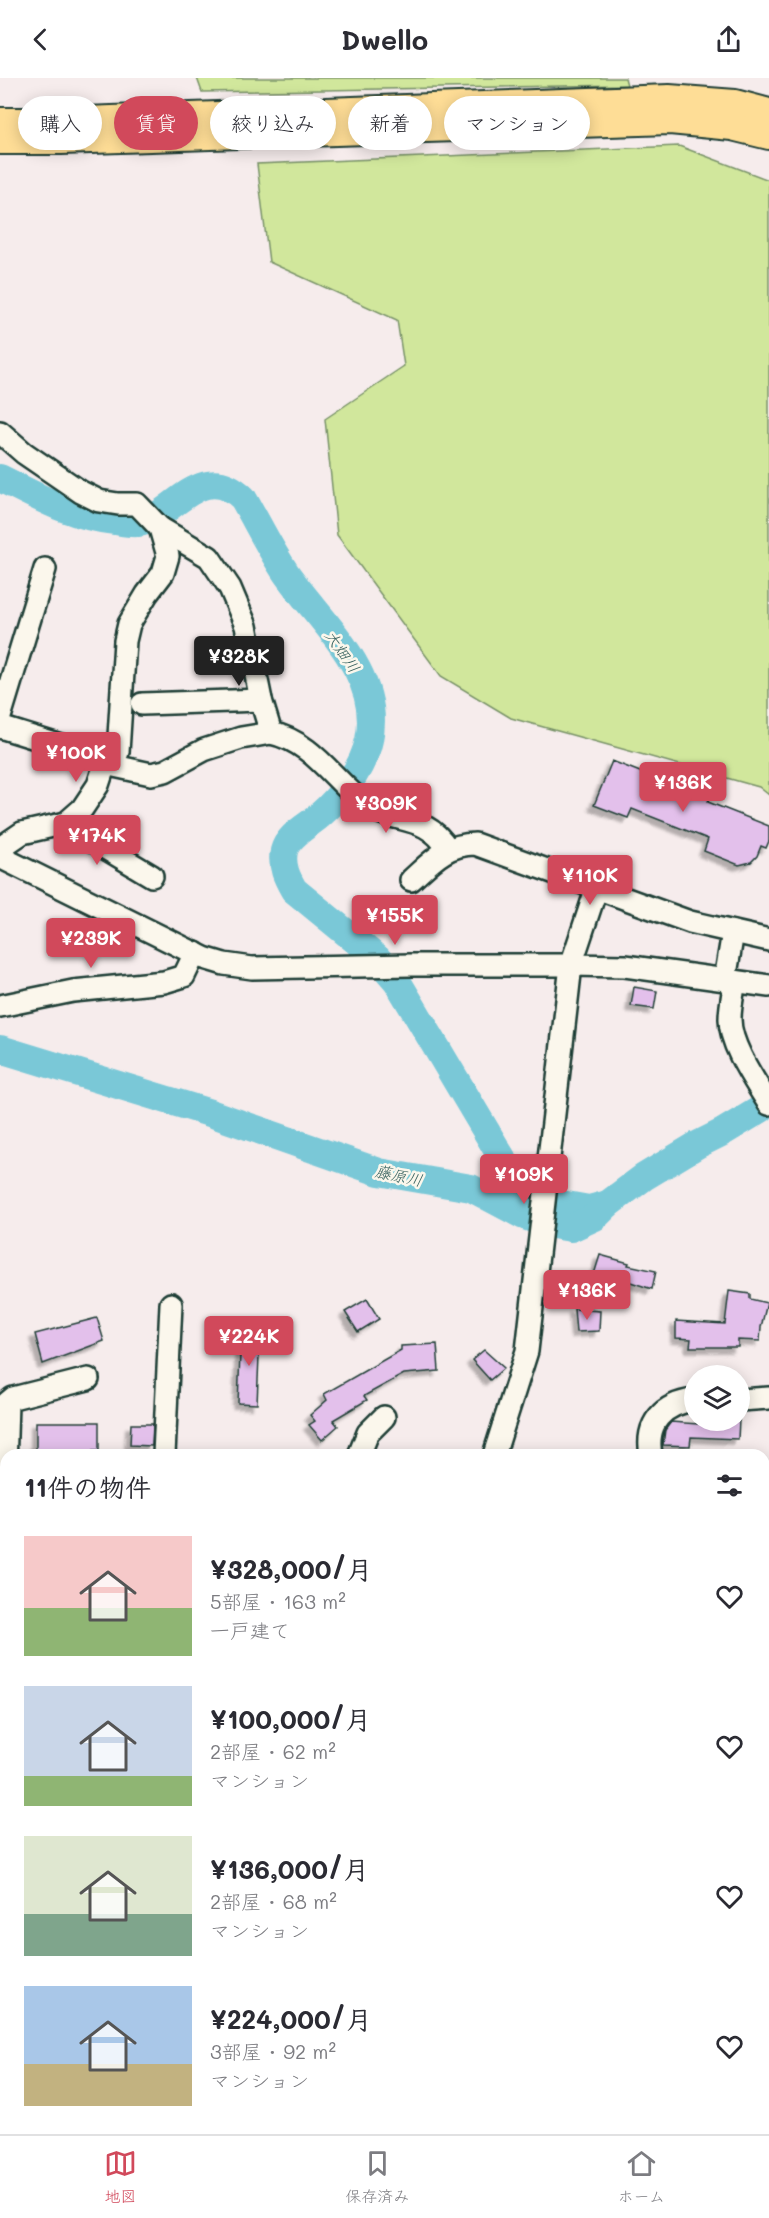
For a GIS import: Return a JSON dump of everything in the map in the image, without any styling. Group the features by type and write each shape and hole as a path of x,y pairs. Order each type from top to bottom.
{"main road":[{"path":"0,121 59,121 669,98 735,103 769,112"},
{"path":"0,141 61,141 670,121 732,127 769,136"}],"street":[{"path":"0,432 24,453 81,492 99,501 137,504 154,521 209,557 230,588 246,626 261,700 272,733"},
{"path":"154,521 168,556 163,573 129,624 122,667 118,752 105,764 98,785 82,809 66,823 21,833 2,859 195,953 224,964 252,968 411,965 625,966 769,986"},
{"path":"0,717 45,569"},
{"path":"142,704 261,700"},
{"path":"0,727 97,757 105,764 151,774 165,771 204,750 240,738 272,733 285,736 326,765 367,805 382,813 431,829 448,849"},
{"path":"66,823 152,876"},
{"path":"411,880 438,855 448,849 462,844 475,844 690,922 769,940"},
{"path":"496,1449 527,1351 571,965 597,887"},
{"path":"733,932 730,981 732,1034 769,1104"},
{"path":"0,1006 73,991 164,982 184,976 195,953"},
{"path":"164,1449 171,1304"},
{"path":"5,1449 7,1403 14,1398 87,1379"},
{"path":"750,1399 769,1398"},
{"path":"650,1449 649,1444 656,1419 664,1411 684,1403"},
{"path":"361,1449 368,1433 384,1417"}],"green space":[{"path":"197,78 625,78 627,85 202,92"},
{"path":"679,146 769,180 769,795 759,787 511,718 441,676 337,535 325,419 404,366 397,320 269,262 257,164"}],"building":[{"path":"612,761 709,799 708,802 769,826 769,841 766,848 761,846 757,856 751,862 739,865 704,851 708,839 632,809 628,818 594,805"},
{"path":"634,987 657,991 654,1009 631,1006"},
{"path":"600,1255 629,1263 628,1265 656,1271 652,1289 606,1274 596,1303 586,1300"},
{"path":"729,1291 750,1294 750,1299 767,1303 760,1341 738,1340 738,1347 690,1347 691,1339 676,1338 676,1321 725,1324"},
{"path":"367,1299 379,1319 358,1332 345,1312"},
{"path":"574,1309 600,1311 599,1331 576,1332"},
{"path":"97,1318 104,1341 43,1364 35,1334"},
{"path":"241,1330 260,1331 257,1404 238,1403"},
{"path":"437,1344 439,1371 404,1374 364,1396 367,1400 333,1420 338,1426 322,1440 309,1425 315,1421 310,1415 327,1400 324,1394 401,1350 401,1346"},
{"path":"484,1350 504,1368 490,1380 472,1360"},
{"path":"36,1422 99,1422 99,1449 36,1449"},
{"path":"671,1422 684,1423 684,1431 738,1431 738,1439 691,1437 690,1446 663,1445 665,1430"},
{"path":"131,1424 153,1424 152,1446 130,1445"}],"waterway":[{"name":"大畑川","path":"0,478 70,511 100,519 129,523 150,519 200,487 214,484 228,487 243,498 286,573 346,650 367,693 371,716 366,751 350,782 327,809 286,845 283,862 289,881 294,890 377,958 397,981 514,1178 535,1203 550,1202 589,1209 608,1204"},
{"name":"藤原川","path":"0,1049 210,1113 379,1172 471,1188 522,1215 547,1224 571,1228 595,1217 608,1204 644,1177 761,1109 769,1101"}]}
